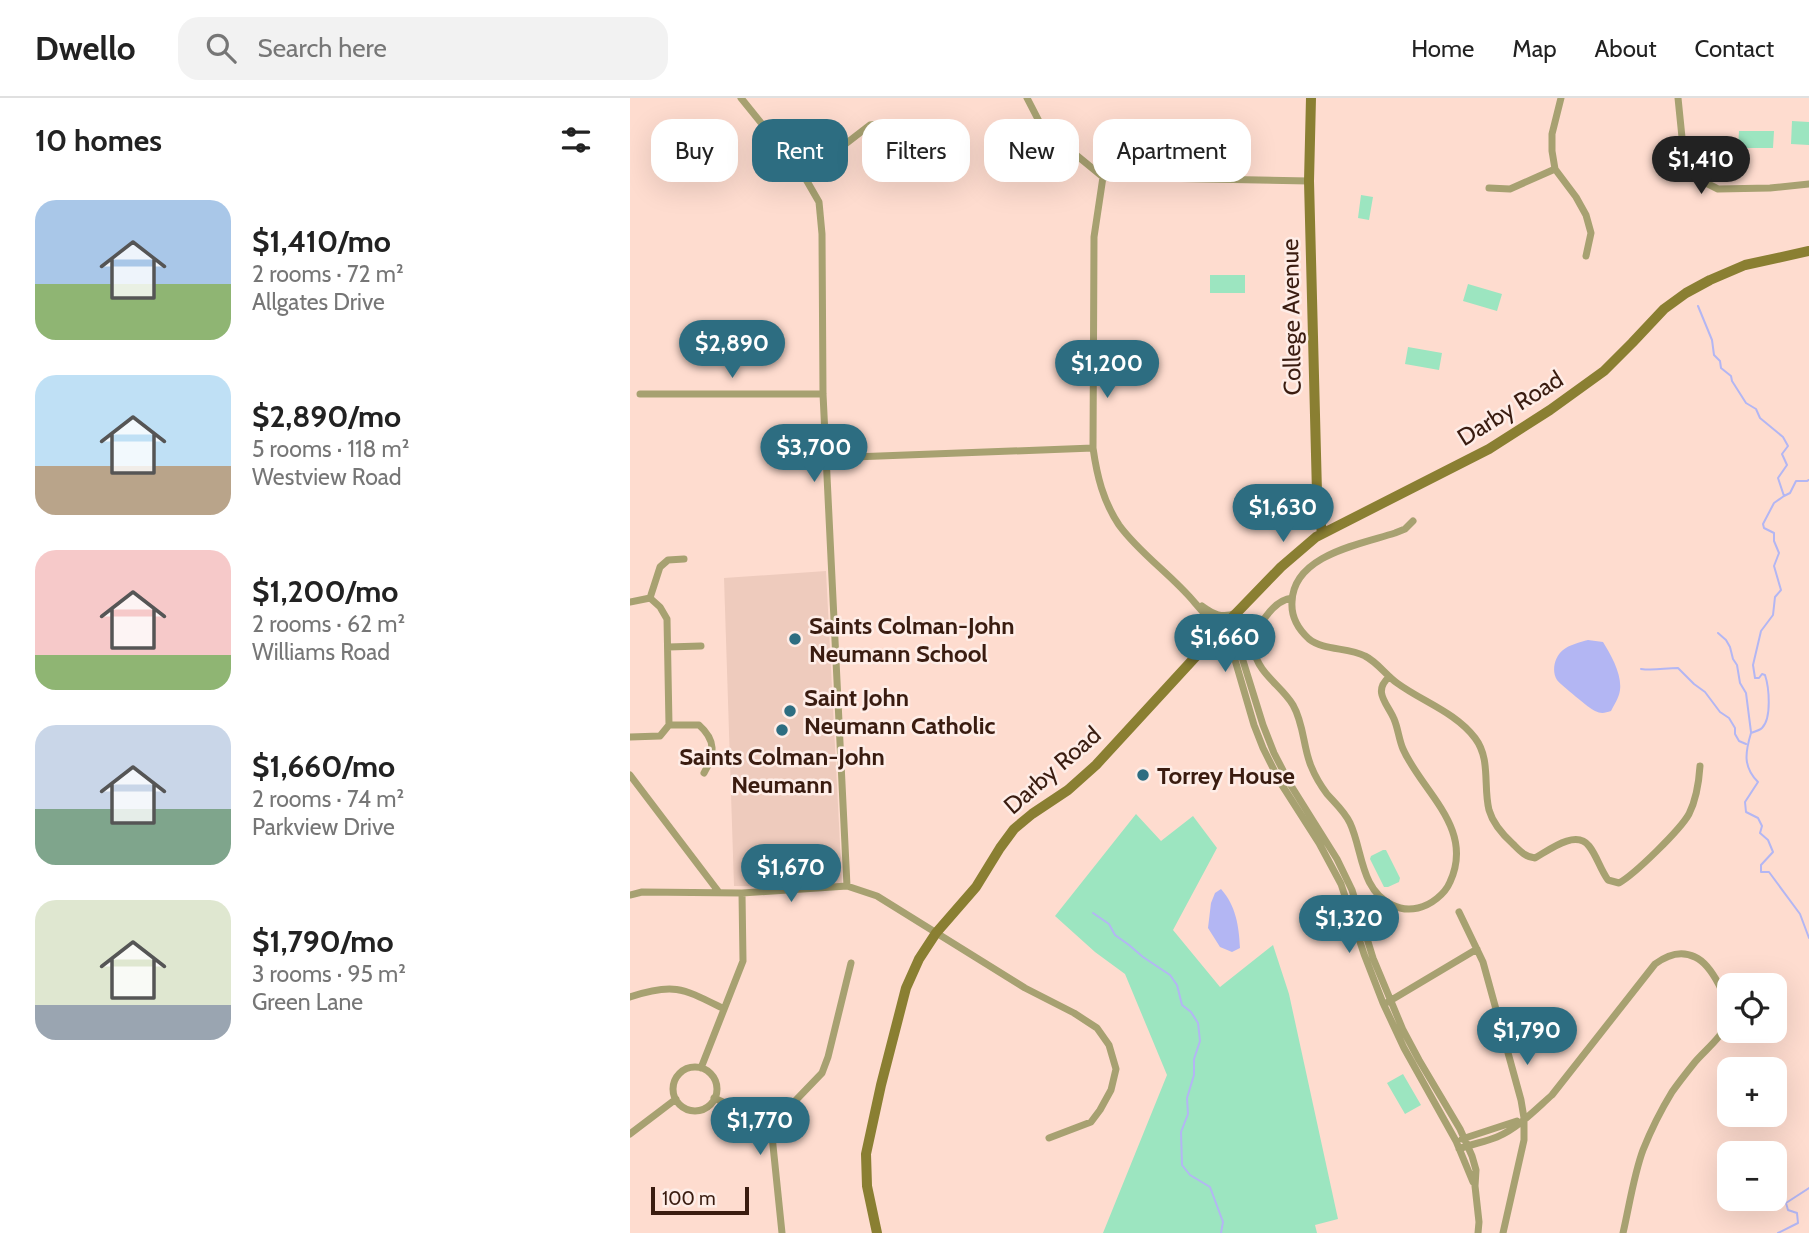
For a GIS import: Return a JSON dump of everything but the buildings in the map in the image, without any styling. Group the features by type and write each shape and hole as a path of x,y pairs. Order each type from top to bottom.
{"main road":[{"name":"College Avenue","path":"1311,98 1309,181 1317,493 1322,534"},
{"name":"Darby Road","path":"877,1233 867,1186 866,1154 904,994 919,959 936,933 976,887 1014,829 1089,772 1237,613 1303,547 1322,534 1489,449 1550,410 1604,371 1664,309 1686,293 1745,265 1809,251"}],"street":[{"path":"741,98 758,119"},
{"path":"1027,98 1042,127 1093,169"},
{"path":"1561,98 1552,134 1552,151 1555,169 1586,215 1591,233 1586,256"},
{"path":"1678,98 1684,157 1690,172 1704,182 1718,189 1809,184"},
{"path":"848,142 862,131"},
{"path":"1489,188 1510,189 1555,169"},
{"path":"1251,180 1309,181"},
{"path":"807,182 819,202 822,234 823,394 847,886"},
{"path":"1102,182 1094,237 1093,448 1097,475 1104,498 1120,527 1205,615 1211,626 1209,643"},
{"path":"640,394 823,394"},
{"path":"827,458 1093,448"},
{"path":"1413,521 1405,529 1336,551 1321,559 1300,579 1294,589 1292,611 1295,621 1308,638 1325,646 1362,654 1371,659 1389,677 1464,725 1475,737 1484,756 1492,818 1501,832 1522,853 1535,858 1570,839 1580,839 1590,846 1605,875 1613,882 1619,883 1632,874 1685,820 1693,806 1700,766"},
{"path":"650,598 660,566 668,560 684,559"},
{"path":"1190,597 1219,616 1237,613"},
{"path":"630,602 650,598"},
{"path":"630,737 660,736 669,725 667,619 660,607 650,598"},
{"path":"1292,598 1280,601 1260,626 1255,638 1256,658 1292,704 1311,766 1325,792 1349,820 1362,864 1376,892 1395,906 1412,909 1424,906 1444,893 1453,876 1456,850 1445,812 1402,748 1394,717 1384,702 1382,688 1389,677"},
{"path":"1223,628 1238,646 1254,713 1274,753 1282,778 1338,859 1352,890 1366,948 1387,1003 1453,1117 1461,1144 1476,1170 1478,1233"},
{"path":"668,647 701,646"},
{"path":"669,725 699,725 706,732 713,744 710,763 705,773"},
{"path":"630,775 718,891"},
{"path":"630,895 642,892 742,893 847,886 877,896 1025,988 1097,1028 1109,1045 1116,1069 1111,1090 1091,1122 1049,1138"},
{"path":"701,1068 743,961 742,893"},
{"path":"1459,912 1486,970 1524,1118 1524,1145 1503,1233"},
{"path":"1387,1003 1477,949"},
{"path":"1461,1144 1524,1118 1552,1095 1655,964 1668,955 1681,953 1698,959 1709,969 1726,1000 1729,1013 1727,1023 1681,1080 1663,1108 1643,1151 1623,1233"},
{"path":"782,1233 771,1126 822,1073 851,963"},
{"path":"630,997 651,990 685,990 724,1009"},
{"path":"687,1068 706,1070 715,1080 715,1098 706,1107 694,1111 685,1108 676,1100 673,1086 677,1075 687,1068"},
{"path":"715,1098 771,1126"},
{"path":"630,1134 676,1100"}],"shaded area":[{"name":"Saints Colman-John Neumann","path":"826,571 842,883 836,887 734,886 724,578"}],"green space":[{"path":"1792,121 1809,122 1809,145 1791,144"},
{"path":"1739,131 1774,131 1773,148 1738,148"},
{"path":"1361,195 1373,197 1369,220 1358,218"},
{"path":"1210,275 1245,275 1245,293 1210,293"},
{"path":"1468,284 1502,294 1497,311 1463,301"},
{"path":"1408,347 1442,353 1439,370 1405,364"},
{"path":"1136,814 1161,841 1193,816 1217,848 1173,930 1220,987 1273,945 1289,994 1338,1219 1315,1225 1317,1233 1103,1233 1167,1075 1125,974 1095,952 1055,916"},
{"path":"1386,850 1400,878 1399,882 1388,887 1384,887 1370,859"},
{"path":"1403,1074 1421,1105 1405,1114 1387,1083"}],"water":[{"path":"1588,640 1603,642 1618,671 1619,696 1611,711 1599,713 1592,709 1555,676 1555,664 1560,653 1571,645"},
{"path":"1221,889 1230,902 1238,924 1240,948 1232,952 1220,947 1208,928 1211,903 1215,893"}],"waterway":[{"path":"1698,306 1721,368 1731,376 1746,403 1756,409 1760,418 1783,437 1788,446 1782,454 1787,465 1778,478 1784,496 1774,503 1763,524 1764,528 1774,533 1779,553 1774,566 1781,590 1775,597 1773,615 1761,631 1753,665 1755,678 1765,675 1768,710 1765,723 1761,729 1751,733 1749,740 1748,765 1758,782 1745,802 1746,812 1758,818 1762,826 1760,833 1768,840 1773,852 1761,865 1761,872 1769,872 1800,914 1809,938"},
{"path":"1784,496 1790,493 1796,481 1809,480"},
{"path":"1718,633 1726,640 1737,665 1740,683 1746,693 1751,732"},
{"path":"1641,669 1678,668 1729,718 1739,741 1746,744"},
{"path":"1093,913 1109,924 1115,935 1170,975 1177,985 1182,1005 1198,1023 1200,1041 1187,1098 1188,1114 1181,1132 1182,1165 1190,1175 1210,1187 1223,1222 1221,1233"},
{"path":"1778,1233 1798,1223 1797,1213 1788,1210 1786,1203 1809,1188"}],"place":[{"name":"Saints Colman-John Neumann School","path":"795,639"},
{"name":"Saint John Neumann Catholic","path":"790,711"},
{"name":"Saints Colman-John Neumann","path":"782,730"},
{"name":"Torrey House","path":"1143,775"}]}
